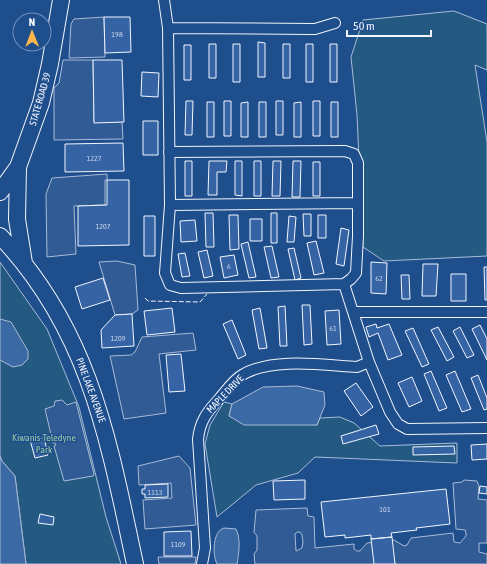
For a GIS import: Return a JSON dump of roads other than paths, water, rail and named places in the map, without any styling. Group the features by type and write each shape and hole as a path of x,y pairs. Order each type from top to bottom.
{"main road":[{"name":"STATE ROAD 39","path":"0,192 18,167 41,103 50,64 61,0"},
{"path":"18,167 16,219 24,264"},
{"name":"PINE LAKE AVENUE","path":"0,236 42,288 69,332 89,380 100,412 113,463 135,564"}],"street":[{"path":"164,0 168,28 169,152 170,205 165,273 170,285 182,288 344,284 356,273 358,236 358,163 354,154 345,151 169,152"},
{"path":"168,28 315,28 335,23"},
{"path":"170,205 358,203"},
{"path":"344,284 369,362 390,412 398,424 407,429 487,428"},
{"path":"353,312 487,312"},
{"name":"MAPLE DRIVE","path":"202,564 205,548 198,439 199,427 204,416 241,376 258,367 275,365 357,367 369,362"}],"park label":[{"name":"Kiwanis-Teledyne Park","path":"44,442"}]}
